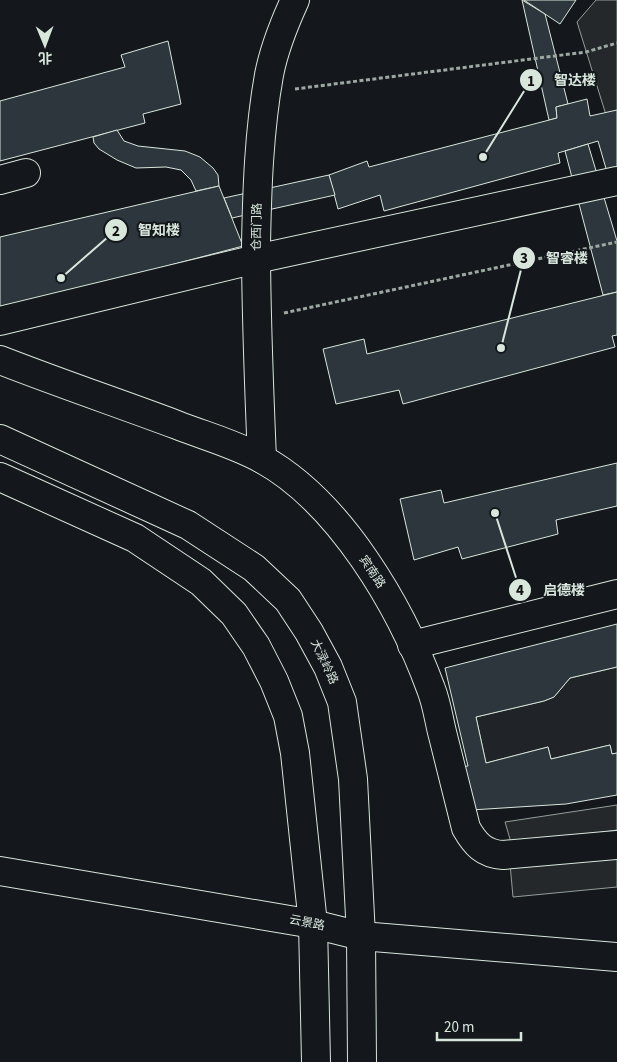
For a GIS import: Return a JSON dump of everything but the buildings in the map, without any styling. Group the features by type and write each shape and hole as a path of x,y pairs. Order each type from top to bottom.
{"street":[{"name":"仓西门路","path":"262,458 256,259 260,151 269,75 278,40 295,0"},
{"path":"0,180 26,172"},
{"path":"0,321 256,259 617,181"},
{"name":"宾南路","path":"0,360 229,444 262,458 289,477 331,516 354,545 400,617 432,690 466,828 473,841 493,855 533,854 617,845"},
{"name":"大渌岭路","path":"0,439 188,525 254,568 288,600 314,640 328,667 342,702 353,779 361,936 362,1062"},
{"path":"0,477 135,538 201,582 234,614 260,654 274,681 288,716 300,793 313,924 316,1062"},
{"path":"412,645 617,594"},
{"name":"云景路","path":"0,871 313,924 361,936 617,957"}],"path":[{"path":"267,93 586,52 617,43"},
{"path":"257,319 617,242"}],"shaded area":[{"path":"596,0 617,0 617,150 577,22"},
{"path":"617,667 617,753 612,754 610,745 551,759 548,747 486,763 476,717 544,701 554,697 570,678"},
{"path":"617,805 617,830 512,846 505,822"},
{"path":"617,852 617,887 513,897 510,864"}],"place":[{"name":"智达楼","path":"483,157"},
{"name":"智知楼","path":"61,278"},
{"name":"智睿楼","path":"501,348"},
{"name":"启德楼","path":"495,513"}]}
